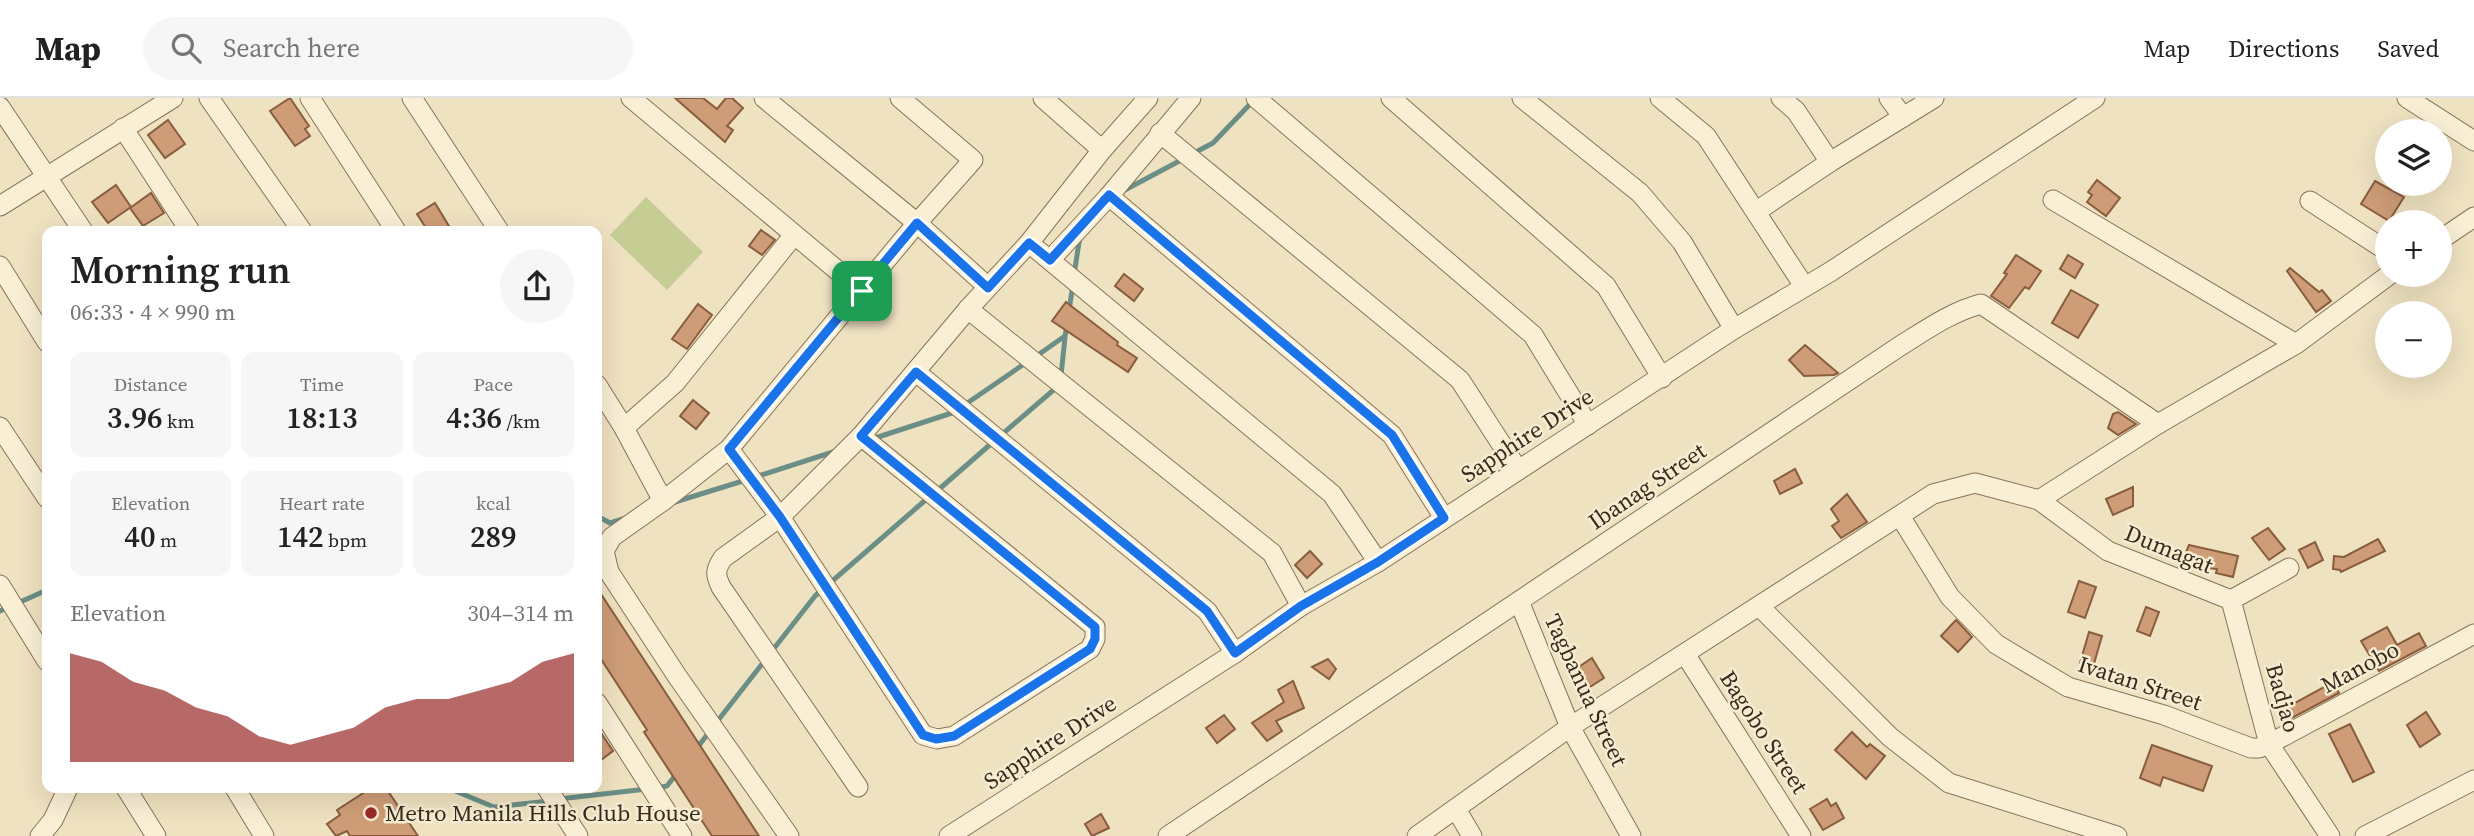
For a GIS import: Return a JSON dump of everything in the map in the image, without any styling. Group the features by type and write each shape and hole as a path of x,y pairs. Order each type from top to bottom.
{"street":[{"path":"9,98 0,105 80,226"},
{"path":"0,206 173,98"},
{"path":"209,98 299,226"},
{"path":"310,98 393,226"},
{"path":"412,98 496,226"},
{"path":"631,98 862,291"},
{"path":"764,98 917,223 988,288"},
{"path":"789,836 677,676 609,572 604,551 612,537 729,449 917,223 973,160 900,98"},
{"path":"1043,98 1102,150"},
{"path":"858,788 721,587 715,574 723,558 780,517 861,436 968,309 1029,243 1147,98"},
{"path":"1050,260 1191,98"},
{"path":"1256,98 1533,335 1588,425"},
{"path":"1391,98 1606,286 1662,378"},
{"path":"1522,98 1640,192 1682,242 1734,329"},
{"path":"1660,98 1706,136 1804,286"},
{"path":"1781,98 1797,111 1830,162"},
{"path":"1889,98 1903,117"},
{"path":"1757,211 1934,98"},
{"path":"2406,98 2474,141"},
{"name":"Sapphire Drive","path":"949,836 1235,653 1301,606 1378,562 1734,329 1830,272 2090,99"},
{"path":"123,128 187,226"},
{"path":"1160,133 1460,380 1518,470"},
{"path":"1109,195 1392,435 1444,518"},
{"path":"2053,200 2296,344"},
{"path":"2310,201 2375,243"},
{"path":"2452,232 2474,217"},
{"path":"624,428 675,383 794,235"},
{"path":"1029,243 1332,494 1378,562"},
{"path":"0,266 42,334"},
{"path":"1417,836 1570,727 1933,494 1975,483 2039,500 2158,424 2296,344 2375,285"},
{"name":"Ibanag Street","path":"1168,836 1900,346 1941,320 1967,308 1981,304 2158,424"},
{"path":"968,309 1272,553 1301,606"},
{"path":"916,372 1207,611 1235,653"},
{"path":"602,393 663,500"},
{"path":"0,427 42,490"},
{"path":"729,449 780,517 923,735 936,739 954,736 1090,649 1095,639 1095,627 861,436"},
{"name":"Dumagat","path":"2039,500 2108,551 2231,600 2289,568"},
{"name":"Ivatan Street","path":"1900,516 1950,597 1996,644 2068,687 2164,715 2251,748 2269,744"},
{"path":"0,585 42,653"},
{"name":"Badjao","path":"2231,600 2269,744 2330,836"},
{"name":"Tagbanua Street","path":"1519,601 1570,727 1631,836"},
{"path":"1760,607 1890,737 1949,783 2118,836"},
{"name":"Manobo","path":"2269,744 2474,634"},
{"name":"Bagobo Street","path":"1685,654 1801,836"},
{"path":"602,711 682,836"},
{"path":"2365,836 2474,780"},
{"path":"40,836 53,820 66,793"},
{"path":"129,793 156,836"},
{"path":"238,793 264,836"},
{"path":"550,793 578,836"},
{"path":"1456,809 1472,836"}],"green space":[{"path":"646,197 703,252 667,290 610,235"}],"building":[{"path":"290,98 309,126 305,129 310,136 295,146 270,111"},
{"path":"675,98 703,98 717,109 726,98 732,98 743,108 727,126 733,130 725,142"},
{"path":"168,120 185,144 165,158 148,135"},
{"path":"2097,180 2120,198 2106,216 2087,202 2092,195 2088,192"},
{"path":"2375,181 2375,196 2404,197 2396,210 2375,210 2375,212 2361,204"},
{"path":"116,185 131,207 108,223 92,202"},
{"path":"151,193 164,213 143,226 130,208"},
{"path":"435,203 449,226 425,226 417,214"},
{"path":"761,230 775,240 762,255 749,246"},
{"path":"2016,255 2041,271 2029,289 2025,287 2009,308 1991,296 2007,274 2004,273"},
{"path":"2068,255 2083,264 2075,278 2060,269"},
{"path":"2290,268 2319,292 2322,290 2331,301 2316,312 2287,271"},
{"path":"1124,274 1143,289 1134,301 1115,286"},
{"path":"2071,290 2098,305 2078,338 2052,323"},
{"path":"1066,302 1118,342 1117,345 1137,358 1128,372 1052,321"},
{"path":"698,304 712,315 687,349 672,339"},
{"path":"1805,345 1838,373 1804,376 1789,360"},
{"path":"693,400 709,413 696,429 680,416"},
{"path":"2118,412 2136,424 2118,435 2108,428 2113,414"},
{"path":"1795,469 1802,483 1780,494 1774,481"},
{"path":"2133,487 2133,506 2113,515 2106,499"},
{"path":"1847,494 1867,522 1841,538 1832,526 1839,521 1831,509"},
{"path":"2268,528 2285,549 2269,560 2252,538"},
{"path":"2378,539 2385,551 2341,572 2333,569 2334,556 2344,557"},
{"path":"2315,542 2323,560 2308,568 2299,550"},
{"path":"2189,545 2238,556 2233,577 2216,573 2217,569 2181,565"},
{"path":"1310,551 1322,564 1307,578 1295,565"},
{"path":"2079,581 2096,587 2085,618 2068,612"},
{"path":"602,596 759,836 712,836 644,732 647,730 602,661"},
{"path":"2146,607 2159,612 2150,636 2137,631"},
{"path":"1956,620 1972,637 1958,652 1941,636"},
{"path":"2387,627 2397,645 2419,633 2426,646 2379,671 2361,641"},
{"path":"2089,632 2102,636 2093,667 2080,663"},
{"path":"1592,658 1604,678 1582,692 1570,673"},
{"path":"1328,659 1336,669 1329,679 1312,667"},
{"path":"1293,681 1304,708 1276,721 1282,731 1267,741 1252,723 1284,702 1278,690"},
{"path":"2333,682 2339,693 2290,719 2284,709"},
{"path":"2426,712 2440,734 2420,747 2407,725"},
{"path":"1224,715 1235,729 1217,743 1206,728"},
{"path":"2350,724 2374,772 2353,782 2329,734"},
{"path":"1852,732 1867,747 1870,744 1885,756 1866,779 1835,750"},
{"path":"602,734 613,751 602,759"},
{"path":"2152,745 2212,766 2203,791 2163,777 2160,786 2140,778"},
{"name":"Metro Manila Hills Club House","path":"363,793 389,793 418,836 350,836 347,831 336,836 327,824 340,815 337,810"},
{"path":"1827,799 1831,806 1836,803 1844,818 1823,830 1810,809"},
{"path":"1101,814 1109,828 1092,836 1085,824"}],"waterway":[{"path":"1194,153 1213,143 1254,100"},
{"path":"1123,191 1185,158"},
{"path":"1074,275 1080,236"},
{"path":"1069,310 1073,285"},
{"path":"1035,357 1065,336 1067,326"},
{"path":"1061,376 1065,337"},
{"path":"963,406 1027,362"},
{"path":"1000,436 1057,387"},
{"path":"872,439 955,412"},
{"path":"937,491 993,442"},
{"path":"755,477 836,451"},
{"path":"675,502 746,480"},
{"path":"772,651 815,596 929,497"},
{"path":"602,519 610,523 626,518"},
{"path":"0,611 42,592"},
{"path":"716,723 766,659"},
{"path":"697,748 710,731"},
{"path":"656,788 667,786 678,772"},
{"path":"559,799 647,789"},
{"path":"460,793 494,807 549,801"}],"place":[{"name":"Metro Manila Hills Club House","path":"371,813"}],"route":[{"path":"1109,195 1392,435 1444,518 1378,562 1301,606 1235,653 1207,611 916,372 861,436 1095,627 1095,639 1090,649 954,736 936,739 923,735 780,517 729,449 862,291 917,223 988,288 1029,243 1050,260 1109,195"}]}
